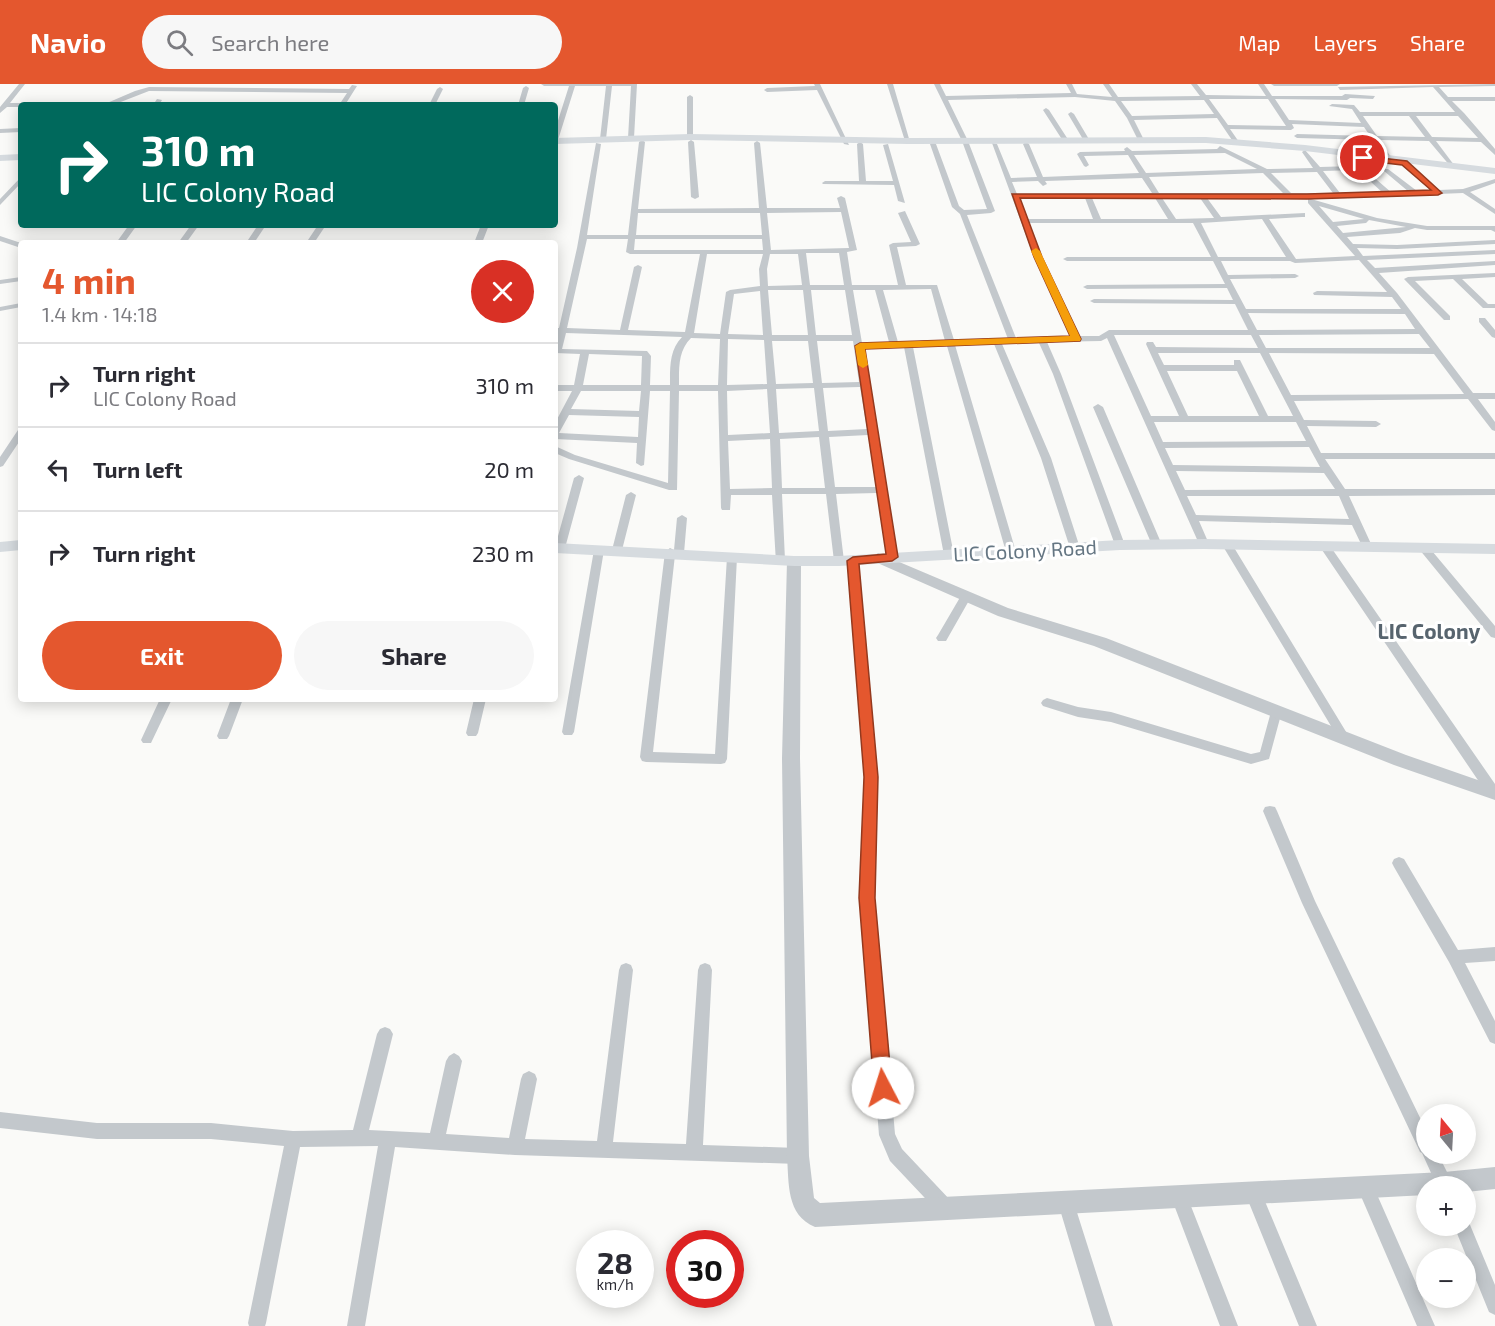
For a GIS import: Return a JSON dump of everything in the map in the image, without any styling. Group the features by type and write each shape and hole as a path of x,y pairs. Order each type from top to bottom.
{"main road":[{"path":"600,141 631,138 757,143 1141,140 1236,142 1495,173"},
{"path":"558,142 691,140 847,142 885,145 966,142 1126,148 1211,142 1388,157 1495,173"},
{"path":"0,158 18,157"},
{"name":"LIC Colony Road","path":"558,548 846,561 1120,545 1226,543 1495,549"},
{"path":"0,547 18,545"}],"street":[{"path":"0,111 21,84"},
{"path":"344,102 356,84"},
{"path":"544,84 634,84 631,138"},
{"path":"558,132 573,84"},
{"path":"609,84 585,237 559,330 767,338 812,337 894,345 1101,338 1109,333 1145,332 1421,332"},
{"path":"890,84 908,141"},
{"path":"937,84 966,142 991,211 963,213"},
{"path":"1069,84 1075,95"},
{"path":"1106,84 1130,118 1141,140"},
{"path":"1194,84 1227,126 1236,142"},
{"path":"1261,84 1319,170 1340,196"},
{"path":"1274,84 1495,84"},
{"path":"1338,85 1388,157"},
{"path":"1434,85 1495,153"},
{"path":"767,90 818,86 847,142"},
{"path":"114,102 143,87 351,91"},
{"path":"522,102 526,88"},
{"path":"434,102 440,89"},
{"path":"944,98 1075,95 1115,99 1373,97"},
{"path":"690,97 694,197"},
{"path":"1448,99 1495,99"},
{"path":"5,105 18,105"},
{"path":"1211,105 1354,107"},
{"path":"1046,110 1066,141"},
{"path":"1071,114 1087,141"},
{"path":"1359,114 1462,114"},
{"path":"1411,114 1451,165"},
{"path":"1130,118 1219,116"},
{"path":"1227,126 1367,125"},
{"path":"0,131 18,130"},
{"path":"1297,136 1495,142"},
{"path":"642,142 630,252 843,252 853,249 842,198"},
{"path":"1211,142 1265,171 1290,196"},
{"path":"757,143 767,252 763,269 777,491 787,560 798,1156 802,1203 814,1215 1416,1186"},
{"path":"860,144 863,183"},
{"path":"933,144 956,207 963,213 1012,341"},
{"path":"994,144 1010,180 1024,221 1076,339"},
{"path":"1026,144 1049,196"},
{"path":"885,145 902,201"},
{"path":"1086,165 1079,155 1126,148 1226,151"},
{"path":"1126,148 1174,222"},
{"path":"1094,153 1098,161"},
{"path":"1346,156 1390,195"},
{"path":"1183,160 1242,159"},
{"path":"1404,163 1438,193"},
{"path":"1010,180 1360,168"},
{"path":"1102,169 1106,176"},
{"path":"1386,170 1416,194"},
{"path":"1371,179 1397,178"},
{"path":"1309,199 1464,191 1495,181"},
{"path":"0,203 18,182"},
{"path":"825,183 897,183"},
{"path":"1464,191 1495,212"},
{"path":"1015,196 1290,196 1309,199 1376,220 1418,226 1492,228 1495,230"},
{"path":"1088,196 1098,221"},
{"path":"1202,196 1218,219"},
{"path":"1351,196 1367,217"},
{"path":"1309,199 1394,295 1495,428"},
{"path":"635,211 844,210"},
{"path":"902,213 916,244 893,245 903,288"},
{"path":"1024,221 1174,222 1302,215"},
{"path":"1264,217 1291,259"},
{"path":"1331,224 1376,220"},
{"path":"1196,221 1318,456 1342,492 1367,546"},
{"path":"1341,235 1400,231 1418,226"},
{"path":"585,237 766,237"},
{"path":"0,238 18,245"},
{"path":"1350,246 1397,247 1495,242"},
{"path":"558,450 572,457 673,488 677,353 689,335 704,252"},
{"path":"802,252 831,491 846,561 871,777 867,898 887,1136 896,1155 947,1209"},
{"path":"843,252 847,288 859,342 882,490 885,558 1003,612 1100,642 1400,760 1494,792"},
{"path":"1068,259 1291,259 1295,261 1495,252"},
{"path":"1371,271 1495,263"},
{"path":"623,333 638,267"},
{"path":"1447,318 1408,279 1495,275"},
{"path":"1224,276 1295,276"},
{"path":"1455,277 1486,306 1495,306"},
{"path":"0,282 18,279"},
{"path":"1087,287 1229,286"},
{"path":"726,508 722,388 724,336 730,292 764,288 934,287 1011,552"},
{"path":"879,288 894,345"},
{"path":"1317,293 1394,295"},
{"path":"1094,301 1407,312"},
{"path":"0,309 18,306"},
{"path":"1482,321 1495,335"},
{"path":"1145,332 1185,419"},
{"path":"1109,333 1204,544"},
{"path":"1041,340 1057,374 1120,545"},
{"path":"998,341 1046,458 1075,548"},
{"path":"908,344 950,555"},
{"path":"1153,350 1437,351"},
{"path":"558,351 644,353 647,356 641,463"},
{"path":"558,427 578,388 585,351"},
{"path":"1232,351 1265,419"},
{"path":"1162,368 1240,368"},
{"path":"558,388 722,388 866,384"},
{"path":"1288,399 1495,396"},
{"path":"1098,407 1157,545"},
{"path":"567,412 643,414"},
{"path":"1147,419 1265,419 1376,424"},
{"path":"724,438 873,432"},
{"path":"558,436 642,440"},
{"path":"0,464 18,437"},
{"path":"1159,445 1312,444"},
{"path":"1318,456 1495,456"},
{"path":"1170,468 1327,470"},
{"path":"558,545 579,478"},
{"path":"726,492 882,490"},
{"path":"1181,493 1495,492"},
{"path":"616,550 631,495"},
{"path":"682,518 674,553 646,757 721,759 732,557"},
{"path":"1193,518 1355,522"},
{"path":"1226,543 1344,738"},
{"path":"1324,544 1494,792"},
{"path":"1423,547 1495,634"},
{"path":"568,732 599,550"},
{"path":"942,638 966,597"},
{"path":"147,740 165,702"},
{"path":"223,736 236,702"},
{"path":"472,733 479,702"},
{"path":"1047,703 1078,712 1111,717 1251,759 1265,755 1276,711"},
{"path":"1270,811 1309,903 1416,1125"},
{"path":"1399,863 1454,957 1495,1037"},
{"path":"1454,957 1495,954"},
{"path":"604,1148 626,970"},
{"path":"694,1152 705,970"},
{"path":"359,1138 385,1034"},
{"path":"437,1140 454,1061"},
{"path":"515,1147 530,1079"},
{"path":"0,1120 97,1131 221,1132 293,1139 388,1138 515,1147 604,1148 798,1156"},
{"path":"356,1326 388,1138"},
{"path":"257,1323 293,1139"},
{"path":"1476,1181 1495,1178"},
{"path":"1365,1187 1426,1326"},
{"path":"1253,1193 1308,1326"},
{"path":"1179,1197 1229,1326"},
{"path":"1066,1203 1104,1326"},
{"path":"1466,1236 1495,1306"}],"slow traffic":[{"path":"863,365 860,346 1076,339 1036,251"}],"district":[{"name":"LIC Colony","path":"1429,632"}],"route":[{"path":"883,1088 867,898 871,777 853,561 892,557 860,346 1076,339 1038,257 1015,196 1307,196 1438,193 1404,163 1363,158"}]}
